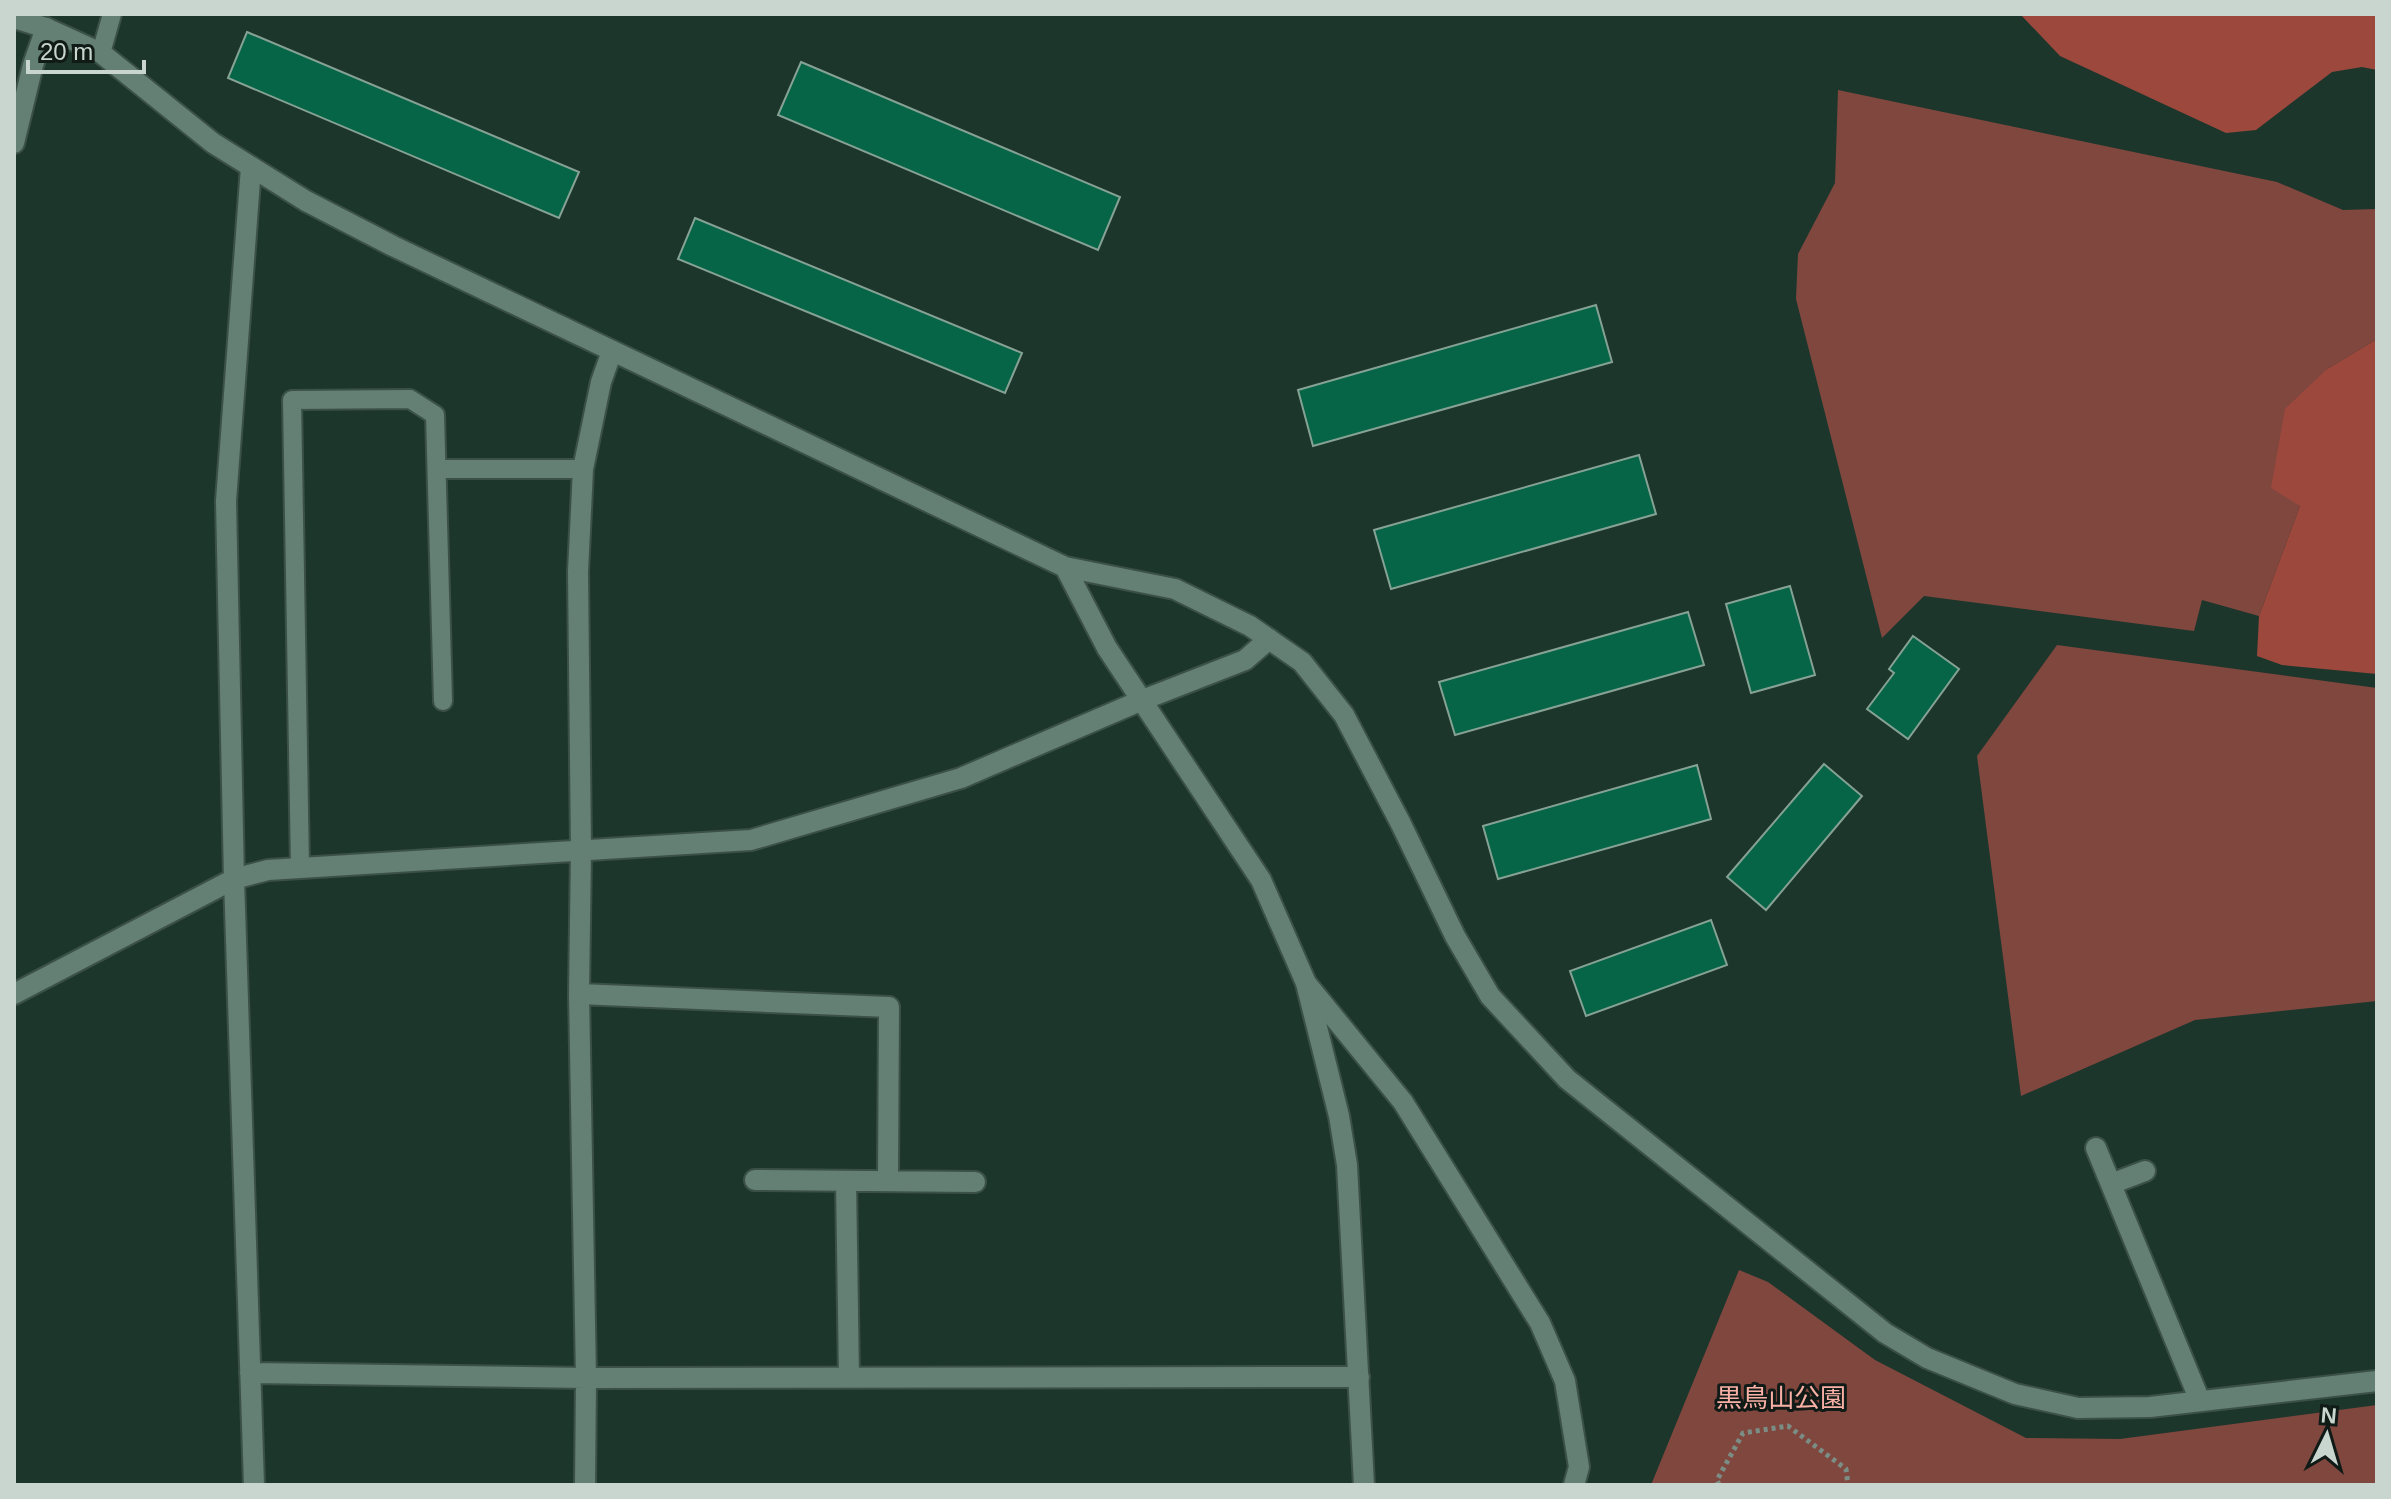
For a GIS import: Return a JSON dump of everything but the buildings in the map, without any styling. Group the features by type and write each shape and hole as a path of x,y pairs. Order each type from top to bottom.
{"street":[{"path":"14,18 46,28 101,53 213,143 306,201 393,246 1065,567 1175,589 1250,626 1302,662 1344,715 1455,936 1490,996 1567,1079 1885,1333 1927,1358 2015,1394 2078,1408 2150,1407 2377,1381"},
{"path":"14,143 33,65 46,28"},
{"path":"251,167 226,501 234,879 254,1485"},
{"path":"585,1485 578,572 583,469 601,382 612,351"},
{"path":"1065,567 1107,648 1140,701 1261,880 1306,983 1339,1116 1347,1165 1364,1485"},
{"path":"14,994 234,879 268,870 751,840 961,778 1140,701 1245,660 1269,639"},
{"path":"1306,983 1403,1102 1540,1323 1565,1381 1579,1467 1574,1485"},
{"path":"579,994 889,1007 888,1181"},
{"path":"2096,1148 2200,1401"},
{"path":"2111,1184 2145,1171"},
{"path":"755,1180 975,1182"},
{"path":"846,1181 849,1377"},
{"path":"250,1373 586,1378 1359,1377"}],"lane":[{"path":"101,53 112,14"},
{"path":"300,867 292,400 410,399 435,415 443,701"},
{"path":"437,469 583,469"}],"path":[{"path":"1719,1485 1717,1480 1743,1433 1788,1426 1846,1469 1848,1485"}],"green space":[{"path":"1838,90 2277,182 2343,210 2377,209 2377,339 2327,369 2300,506 2259,616 2202,600 2194,631 1924,596 1882,638 1796,299 1798,254 1835,183"},
{"path":"2057,645 2377,688 2377,1001 2195,1020 2021,1096 1977,756"},
{"name":"黒鳥山公園","path":"1739,1270 1768,1282 1875,1360 2026,1438 2120,1439 2377,1405 2377,1485 1651,1485"}],"shaded area":[{"path":"2377,14 2377,70 2362,67 2332,72 2256,130 2226,133 2060,56 2021,15"},
{"path":"2377,339 2377,674 2282,665 2257,656 2259,616 2300,506 2271,488 2285,409 2327,369"}]}
